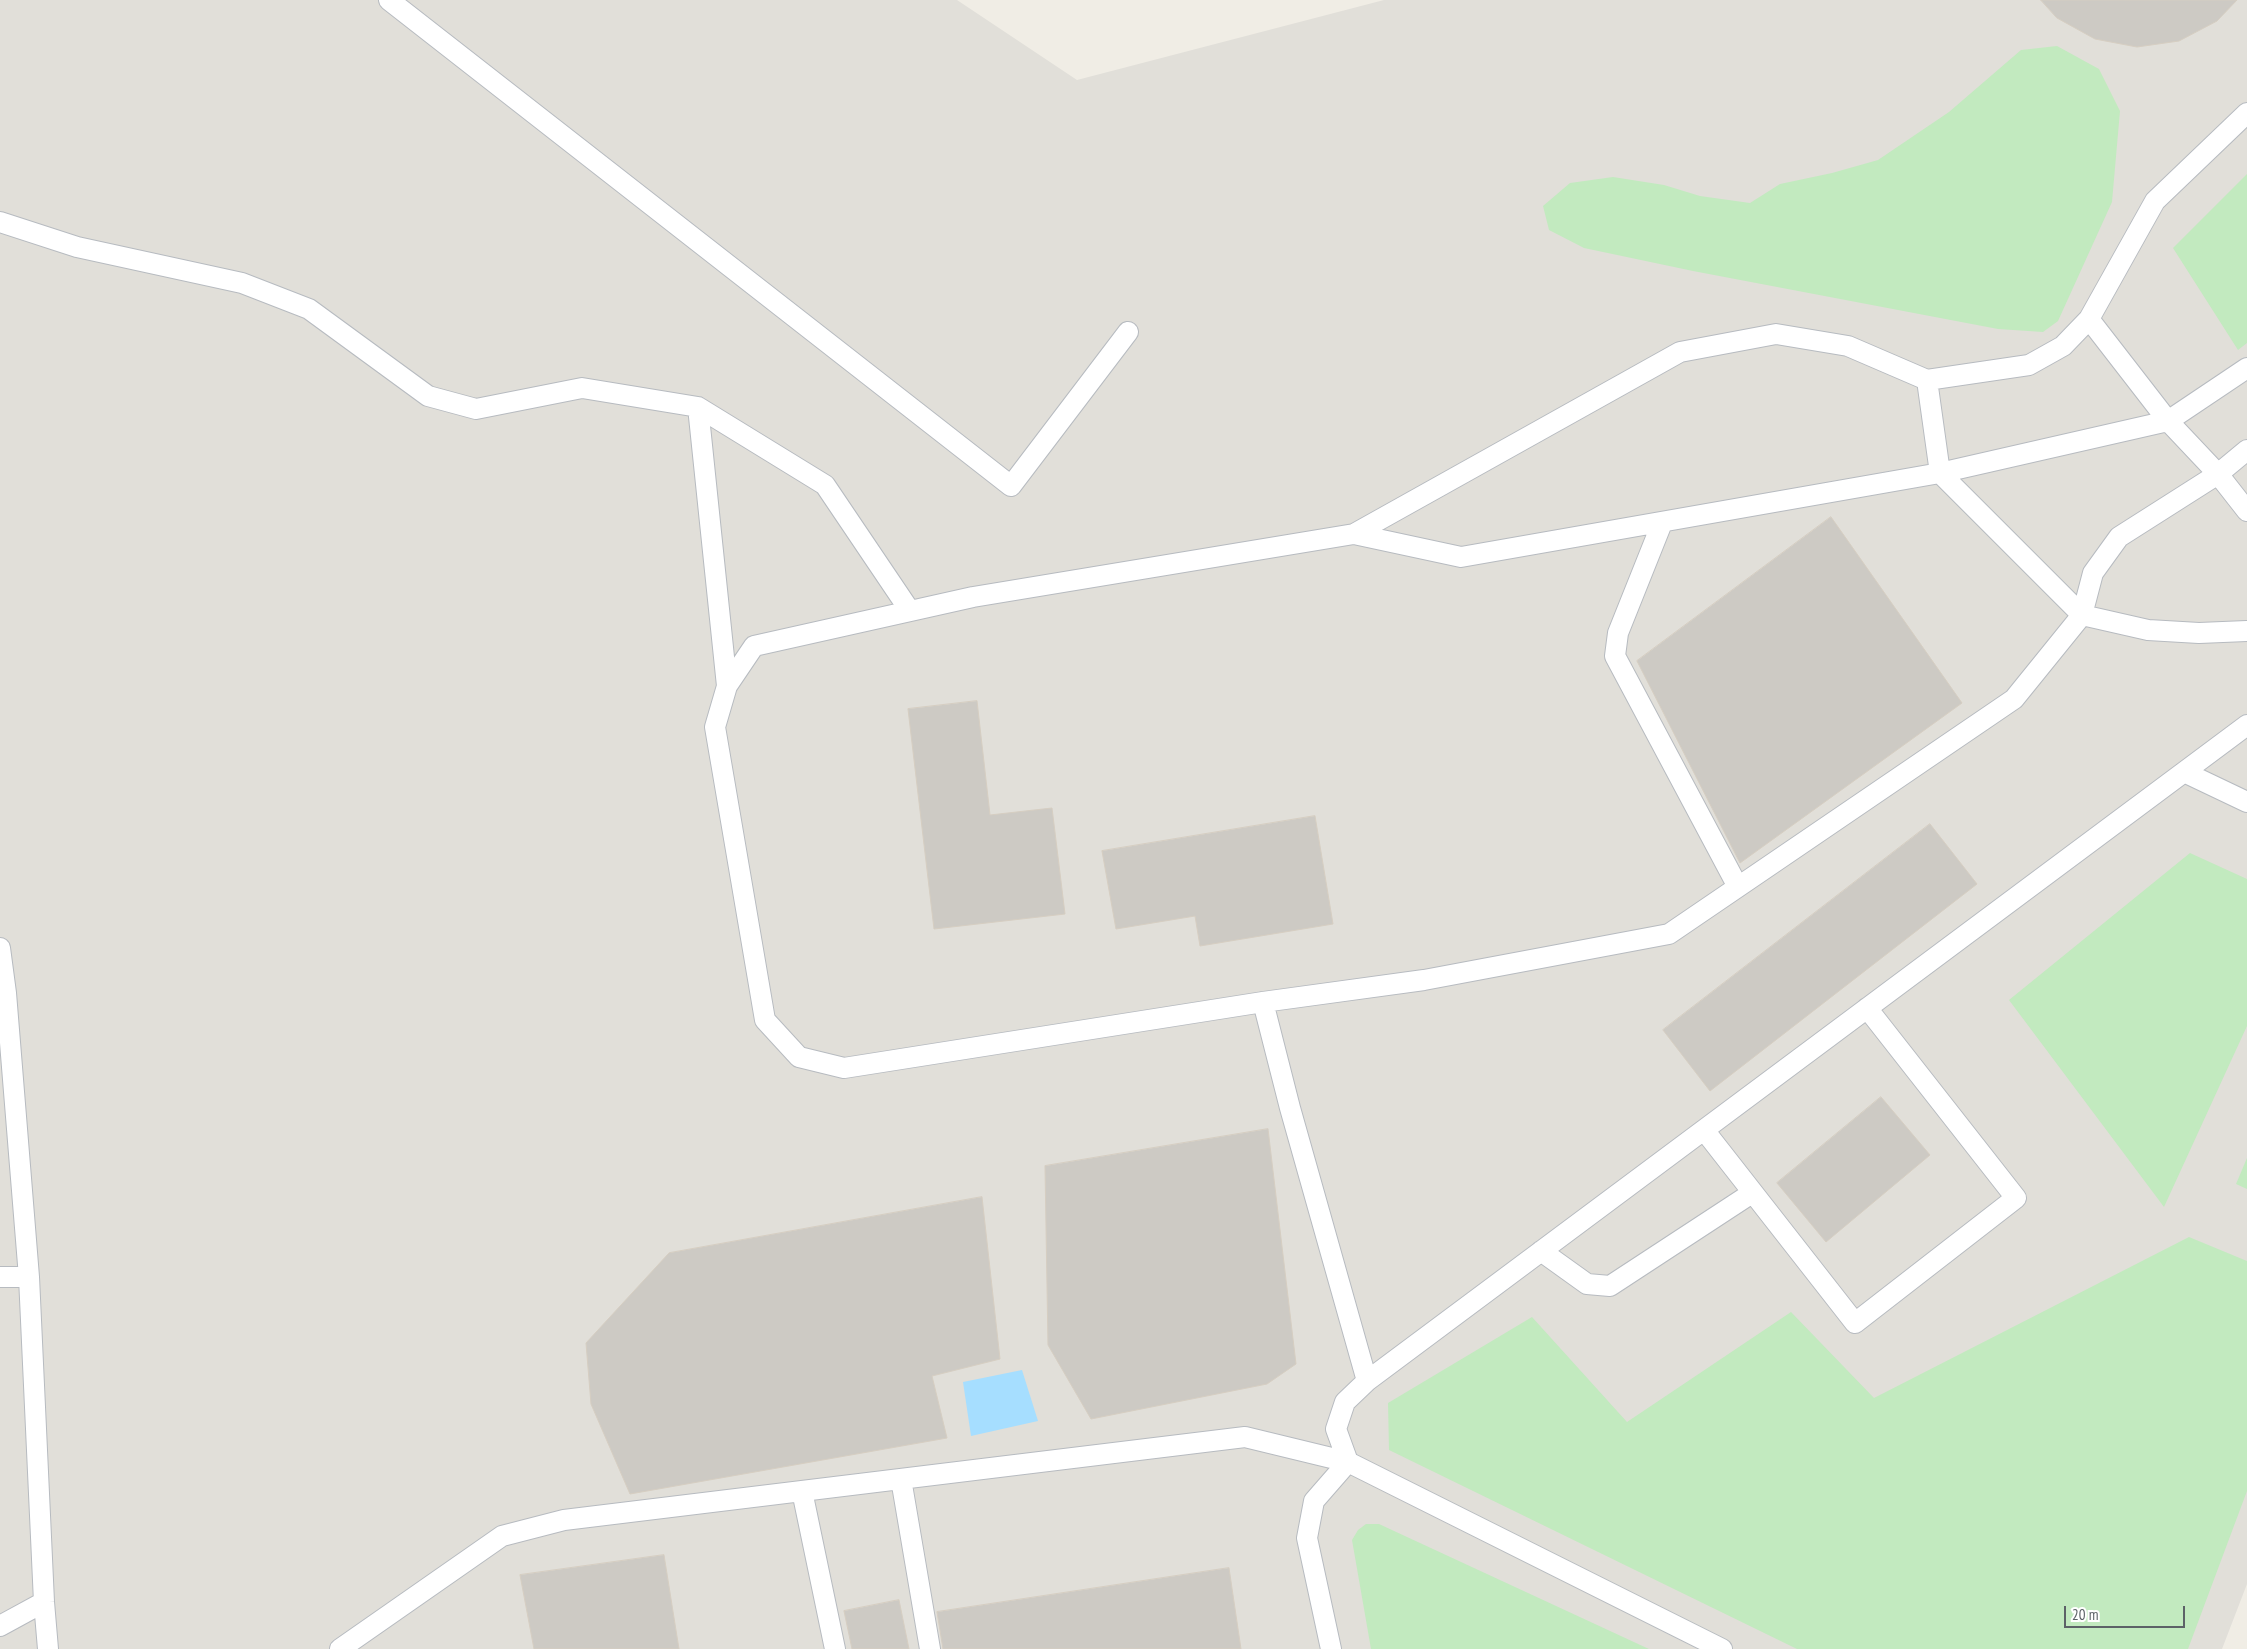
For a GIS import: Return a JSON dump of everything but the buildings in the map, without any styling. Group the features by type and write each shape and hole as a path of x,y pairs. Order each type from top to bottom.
{"lane":[{"path":"389,0 1010,486 1128,332"},
{"path":"2247,113 2155,201 2089,319 2063,346 2029,365 1927,380 1848,346 1776,334 1680,352 1354,534 973,597 754,646 727,686 715,727 765,1020 799,1057 844,1068 1263,1002 1424,980 1668,934 2014,698 2082,615 2093,573 2119,537 2218,474 2247,450"},
{"path":"0,222 77,247 242,283 309,309 428,396 476,409 582,388 698,407 825,485 910,611"},
{"path":"2089,319 2168,421 2218,474 2247,511"},
{"path":"1354,534 1461,557 1940,473 2168,421 2247,368"},
{"path":"1927,380 1940,473 2082,615 2148,630 2199,633 2247,631"},
{"path":"698,407 727,686"},
{"path":"1662,523 1618,633 1616,656 1738,887"},
{"path":"1348,1462 1336,1429 1345,1402 1367,1381 2247,725"},
{"path":"2184,772 2247,802"},
{"path":"0,948 29,1277 44,1602 48,1649"},
{"path":"1263,1002 1290,1108 1367,1381"},
{"path":"1704,1130 1855,1323 2016,1198 1867,1008"},
{"path":"1541,1251 1587,1284 1610,1286 1752,1193"},
{"path":"0,1277 29,1277"},
{"path":"340,1649 502,1536 564,1520 1244,1437 1348,1462 1722,1649"},
{"path":"1331,1649 1306,1538 1314,1501 1348,1462"},
{"path":"901,1479 930,1649"},
{"path":"802,1491 835,1649"},
{"path":"0,1626 44,1602"}],"shaded area":[{"path":"0,0 957,0 1077,80 1384,0 2247,0 2247,1584 2222,1649 0,1649"}],"green space":[{"path":"2057,46 2099,69 2120,111 2112,202 2058,321 2043,332 1998,329 1693,271 1584,248 1549,230 1543,206 1570,183 1613,177 1664,185 1700,196 1750,203 1780,184 1832,173 1878,160 1949,112 2021,50"},
{"path":"2247,174 2247,343 2238,350 2173,248"},
{"path":"2190,853 2247,879 2247,1026 2164,1207 2009,1000"},
{"path":"2247,1158 2247,1189 2236,1184"},
{"path":"2189,1237 2247,1261 2247,1491 2188,1649 1797,1649 1389,1450 1388,1403 1532,1317 1627,1422 1791,1312 1874,1398"},
{"path":"1366,1524 1379,1524 1649,1649 1371,1649 1352,1540 1358,1530"}],"water":[{"path":"1022,1370 1038,1421 971,1436 963,1382"}]}
